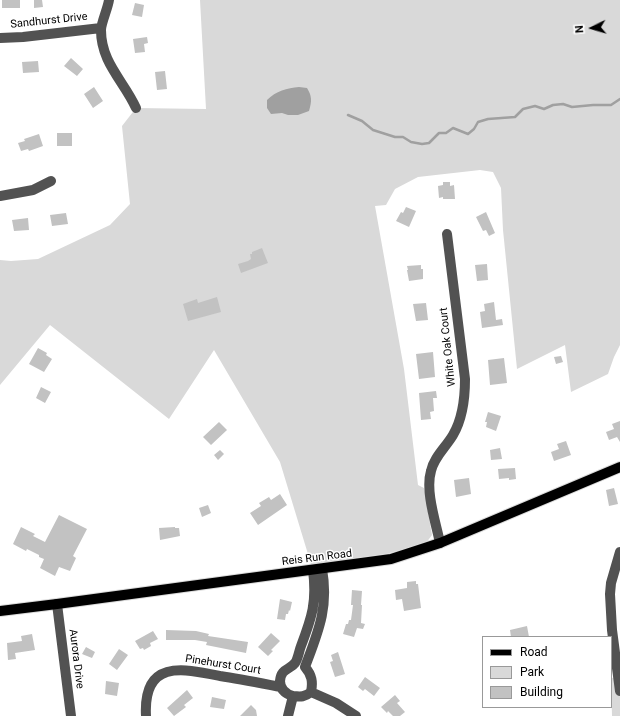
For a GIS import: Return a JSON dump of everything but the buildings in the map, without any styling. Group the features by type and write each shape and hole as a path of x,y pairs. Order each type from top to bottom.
{"main road":[{"name":"Reis Run Road","path":"0,611 318,570 391,559 440,543 620,468"}],"street":[{"path":"110,0 101,28 106,55 108,62 136,108"},
{"name":"Sandhurst Drive","path":"0,38 23,37 101,28"},
{"path":"0,196 33,190 51,181"},
{"name":"White Oak Court","path":"440,543 429,487 431,470 436,458 453,435 458,424 462,414 465,392 465,379 447,234"},
{"path":"620,552 611,583 610,594 612,630 620,691"},
{"path":"295,664 305,667 310,673 312,680 311,692 306,696 288,695 281,687 280,680 282,673 295,664 311,620 318,570"},
{"path":"305,667 320,624 325,603 325,592 318,570"},
{"name":"Aurora Drive","path":"57,604 71,716"},
{"name":"Pinehurst Court","path":"146,716 145,703 152,682 166,671 188,670 281,687"},
{"path":"311,692 336,703 356,716"},
{"path":"288,716 293,696"}],"green space":[{"path":"200,0 620,0 620,345 608,374 571,392 565,345 517,369 503,230 501,188 493,172 480,170 418,177 395,189 386,205 375,206 404,369 418,485 424,488 432,535 426,543 386,554 311,564 280,462 214,350 169,419 50,325 0,385 0,260 11,261 38,259 110,225 130,204 122,126 136,108 206,109"},
{"path":"620,677 620,716 612,716 612,678"}],"shaded area":[{"path":"299,87 307,88 311,96 309,111 298,115 288,115 282,113 271,114 267,108 267,100 282,90"}],"waterway":[{"path":"348,115 362,121 373,130 395,137 403,137 411,142 422,144 429,143 439,133 446,133 453,128 468,134 474,129 478,122 488,119 515,117 523,109 535,106 544,109 553,105 563,104 572,107 611,105 620,99"}]}
